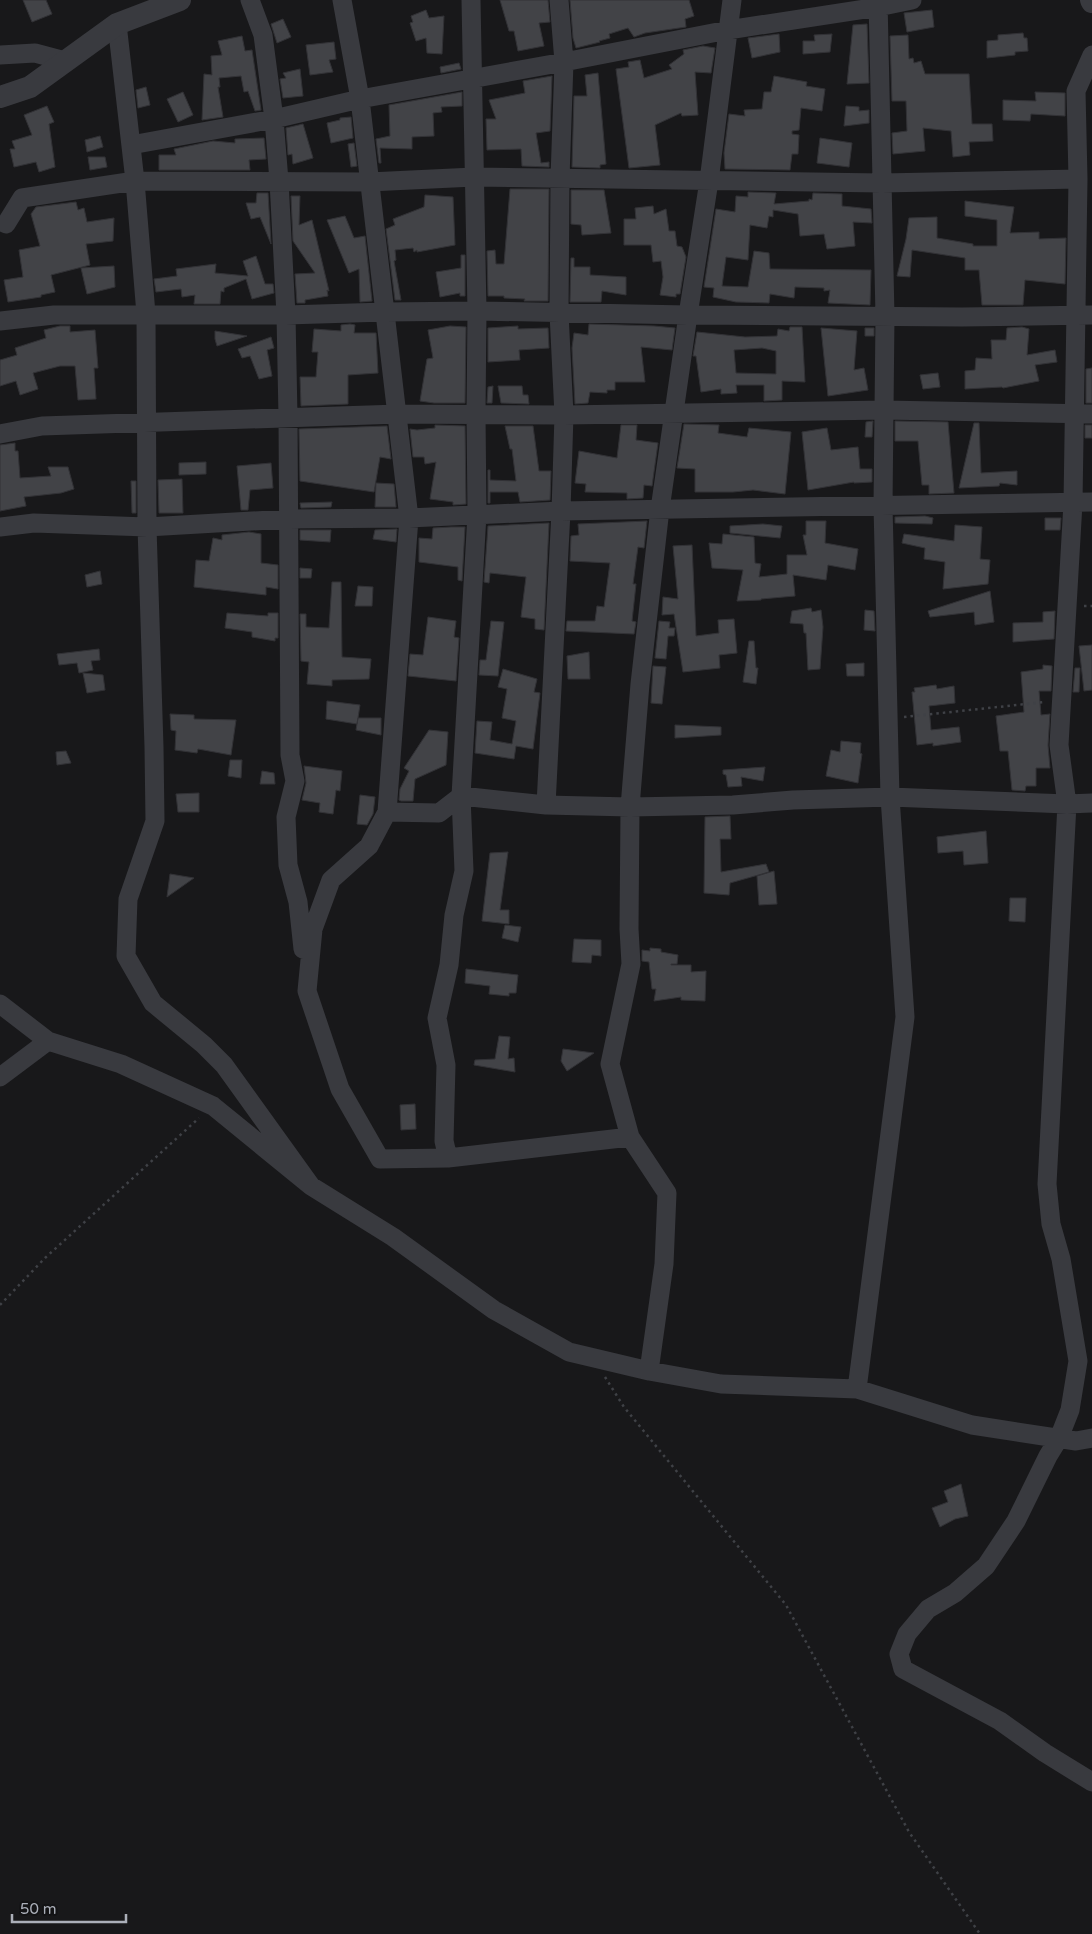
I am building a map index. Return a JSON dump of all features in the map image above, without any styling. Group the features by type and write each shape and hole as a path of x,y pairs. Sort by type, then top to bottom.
{"street":[{"path":"0,97 30,87 117,24 180,0"},
{"path":"250,0 262,35 274,118 286,315 290,755 295,781 286,817 288,865 298,902 308,991 340,1090 380,1159 448,1158 630,1137"},
{"path":"308,991 313,929 331,880 369,846 387,812 409,518 399,414 360,98 342,0"},
{"path":"448,1158 444,1141 446,1065 436,1018 449,965 454,915 464,871 461,796 477,514 477,311 471,0"},
{"path":"546,805 564,415 559,313 560,178 564,62 559,0"},
{"path":"649,1371 664,1264 667,1193 630,1137 610,1064 631,964 629,929 630,807 640,684 660,509 673,413 710,181 732,0"},
{"path":"131,145 274,118 360,98 472,79 728,30 878,4 912,0"},
{"path":"857,1389 905,1016 890,797 883,506 885,316 878,4"},
{"path":"117,24 135,181 146,314 148,528 154,747 154,821 128,899 126,956 153,1003 224,1065 311,1186"},
{"path":"0,54 35,53 65,61"},
{"path":"1092,55 1076,91 1084,315 1083,414 1073,503 1059,745 1067,804 1047,1184 1050,1224 1061,1259 1078,1361 1070,1410 1059,1438 1016,1521 986,1566 954,1594 928,1609 907,1634 899,1654 903,1669 1000,1721 1045,1753 1092,1782"},
{"path":"6,224 22,198 135,181 370,182 474,177 882,182 1078,179"},
{"path":"0,321 54,314 286,315 477,311 688,316 1084,315"},
{"path":"0,434 42,426 399,414 564,415 884,410 1083,414"},
{"path":"0,527 34,523 148,528 288,519 409,518 561,511 1092,502"},
{"path":"387,812 439,813 461,796 546,805 630,807 733,805 793,800 890,797 1067,804 1092,803"},
{"path":"0,1004 48,1041 121,1064 213,1106 311,1186 393,1237 494,1310 569,1352 649,1371 721,1384 857,1389 972,1425 1076,1441 1092,1438"},
{"path":"0,1077 48,1041"}],"path":[{"path":"888,718 1062,701"},
{"path":"0,1305 45,1258 213,1106"},
{"path":"594,1358 624,1407 786,1605 909,1832 980,1934"}],"building":[{"path":"23,0 46,0 52,14 32,22"},
{"path":"500,0 548,0 550,22 539,23 544,46 518,51 514,31 509,31"},
{"path":"570,0 689,0 694,16 685,19 686,27 645,33 634,37 628,28 609,34 610,38 600,42 576,48 573,38"},
{"path":"426,10 429,18 444,16 442,54 427,53 426,38 416,41 410,23 413,22 411,16"},
{"path":"932,10 934,27 907,32 904,13"},
{"path":"283,19 291,37 277,43 271,24"},
{"path":"867,24 869,83 847,84 853,25"},
{"path":"1023,33 1024,38 1027,38 1028,51 1015,52 1015,55 987,58 987,41 998,40 998,35"},
{"path":"779,34 780,52 752,58 748,38"},
{"path":"832,34 830,52 803,54 803,41 815,41 814,35"},
{"path":"908,35 909,59 913,58 914,63 921,61 925,74 969,74 972,124 992,124 993,141 969,142 970,155 953,157 951,131 923,128 925,151 893,154 892,133 907,131 906,101 892,101 890,36"},
{"path":"242,36 245,51 252,50 261,110 255,111 248,91 244,92 241,76 219,78 220,87 218,87 223,117 202,120 204,74 212,75 211,56 222,55 218,41"},
{"path":"334,42 336,59 329,60 333,72 310,75 306,45"},
{"path":"703,46 715,48 711,73 695,72 698,115 682,116 681,113 655,125 660,165 629,168 616,69 629,67 628,62 640,60 644,78 672,69 669,65 684,54 683,50"},
{"path":"459,63 461,69 441,73 440,67"},
{"path":"300,69 303,96 283,98 280,79 286,78 283,73"},
{"path":"598,73 606,164 600,165 600,168 572,167 574,96 587,96 585,75"},
{"path":"552,76 550,131 536,133 541,163 549,162 549,167 522,166 521,149 487,150 486,119 496,119 489,100 525,93 523,81"},
{"path":"774,76 807,82 806,86 825,89 822,111 801,108 799,130 792,131 792,134 799,135 798,154 792,154 790,170 725,169 724,153 729,114 745,116 744,110 762,109 764,92 771,92"},
{"path":"146,87 150,105 138,108 136,90"},
{"path":"183,92 193,115 178,122 167,99"},
{"path":"462,92 462,106 441,107 442,112 433,113 434,136 412,137 412,149 380,148 381,163 379,163 376,139 390,136 389,105"},
{"path":"1035,92 1065,93 1065,116 1031,114 1030,121 1003,120 1003,100 1036,101"},
{"path":"47,106 54,122 49,124 55,167 39,172 36,162 14,167 10,149 15,149 12,141 32,135 24,115"},
{"path":"846,106 859,107 859,111 869,110 869,123 844,126"},
{"path":"351,117 353,138 331,143 327,123 340,120 340,118"},
{"path":"303,124 313,158 293,164 292,154 288,155 286,128"},
{"path":"100,136 103,147 87,152 85,140"},
{"path":"264,138 266,159 249,160 250,170 159,170 159,155 176,155 174,149 213,141 235,143 235,139"},
{"path":"820,138 852,143 849,167 817,163"},
{"path":"354,143 357,166 351,167 348,144"},
{"path":"88,157 105,157 107,167 90,170"},
{"path":"510,189 549,189 548,301 524,301 525,299 488,296 487,251 495,250 496,264 504,264"},
{"path":"571,190 604,190 611,233 582,235 581,225 571,224"},
{"path":"748,192 776,193 774,204 809,201 809,199 812,200 813,193 842,194 842,206 871,209 872,223 853,222 855,246 827,249 824,234 800,236 798,214 773,210 773,217 769,216 767,228 750,225 748,260 726,257 722,286 748,287 754,251 769,253 770,269 871,270 870,305 828,303 830,290 824,291 824,288 795,287 794,298 770,294 769,303 736,302 713,297 714,288 704,287 716,209 735,212 736,196 748,197"},
{"path":"257,193 268,193 271,244 260,217 251,219 246,203 256,203"},
{"path":"425,195 453,197 455,245 417,252 417,250 414,252 413,248 395,250 396,260 394,261 401,300 395,300 386,229 395,225 393,219 424,207"},
{"path":"291,196 300,196 299,225 312,220 329,291 327,290 328,296 305,300 305,303 297,303 295,274 315,273 293,241"},
{"path":"965,201 1014,207 1010,233 1039,232 1039,239 1066,238 1065,284 1025,280 1023,305 982,305 979,270 965,270 965,258 912,250 910,277 897,276 909,218 937,217 937,238 973,244 973,246 997,246 997,220 965,216"},
{"path":"76,202 78,210 84,208 87,222 114,218 113,241 86,244 90,265 51,275 55,292 41,295 41,297 8,302 4,280 23,277 19,250 40,246 31,214 36,207"},
{"path":"653,206 654,214 666,209 669,231 675,231 677,246 682,247 686,257 680,294 676,294 676,297 660,295 663,277 661,261 653,262 651,245 624,245 624,219 636,219 635,208"},
{"path":"345,216 354,238 365,236 372,301 360,302 359,269 349,273 327,220"},
{"path":"461,255 465,255 465,296 460,296 460,293 440,297 436,272 461,268"},
{"path":"256,256 265,284 273,284 274,293 252,299 246,279 224,288 224,292 221,291 220,304 194,304 195,295 182,297 181,289 156,292 154,279 177,276 176,269 216,264 215,273 248,276 243,261"},
{"path":"571,258 574,258 574,267 590,267 590,275 626,277 626,295 602,291 601,302 570,302"},
{"path":"114,266 115,287 87,294 81,268"},
{"path":"589,324 675,328 672,350 641,347 645,382 615,382 615,390 607,390 607,393 590,392 588,403 575,404 572,348 574,333 588,335"},
{"path":"341,325 355,325 354,333 376,333 378,373 348,375 348,404 301,406 300,377 316,377 318,352 312,352 314,329 341,331"},
{"path":"60,326 70,326 70,332 95,330 98,368 94,368 96,399 78,400 75,366 60,366 33,373 38,389 20,395 16,381 0,386 0,360 17,355 15,348 46,338 44,330"},
{"path":"450,326 466,327 465,403 420,401 427,359 433,358 428,330"},
{"path":"518,326 518,329 548,328 549,348 519,350 520,360 488,362 488,328"},
{"path":"790,327 802,327 805,382 782,381 782,400 764,401 764,385 736,385 737,393 721,394 721,389 701,392 696,356 693,356 697,332 745,337 777,336 778,329 789,331","holes":["762,348 776,351 776,374 736,373 734,350"]},
{"path":"1022,327 1029,329 1027,355 1055,350 1057,362 1035,365 1039,381 1003,388 965,389 965,371 975,370 976,358 992,359 991,340 1006,340 1007,328"},
{"path":"821,328 857,331 854,370 864,368 868,390 828,396"},
{"path":"865,328 874,328 874,336 865,336"},
{"path":"215,331 247,336 217,346"},
{"path":"271,337 274,348 267,350 272,376 259,379 250,356 242,358 238,349"},
{"path":"1092,368 1092,403 1086,403 1086,369"},
{"path":"938,373 940,387 923,389 920,375"},
{"path":"493,386 492,403 487,403 488,387"},
{"path":"498,386 522,386 523,395 528,395 529,404 501,403"},
{"path":"873,421 872,437 865,437 866,422"},
{"path":"895,421 948,422 954,493 929,494 929,485 922,485 918,441 895,441"},
{"path":"974,423 979,423 981,473 1017,471 1017,485 1000,483 999,486 959,488"},
{"path":"684,424 719,425 718,433 747,437 749,428 791,432 785,494 753,490 695,492 695,469 677,468"},
{"path":"435,425 465,426 466,504 453,505 453,502 430,499 436,462 425,464 424,457 413,457 410,429 435,428"},
{"path":"621,425 637,425 636,440 658,443 652,486 644,485 643,498 627,499 627,493 585,492 586,484 575,483 579,451 617,458"},
{"path":"1085,425 1092,425 1092,438 1085,438"},
{"path":"387,426 391,459 380,457 374,492 300,481 299,429"},
{"path":"505,426 533,426 539,471 551,471 550,500 520,502 518,492 490,492 490,503 488,503 488,470 490,470 490,480 516,481 512,449 510,449"},
{"path":"827,428 831,450 858,447 860,469 872,469 872,482 854,482 808,490 802,432"},
{"path":"15,443 15,451 18,451 20,478 51,476 48,467 68,467 74,489 61,493 24,497 26,506 0,511 0,445"},
{"path":"206,462 206,474 179,475 179,463"},
{"path":"271,463 273,488 250,490 248,510 241,510 237,466"},
{"path":"182,479 183,513 159,513 158,480"},
{"path":"131,481 136,481 136,513 132,513"},
{"path":"376,483 394,484 396,507 375,507"},
{"path":"332,502 331,507 301,508 300,503"},
{"path":"925,516 933,518 932,524 895,523 895,517"},
{"path":"1045,518 1061,518 1060,530 1045,530"},
{"path":"647,521 644,548 638,547 633,584 636,584 632,621 636,622 634,634 566,631 567,621 595,621 597,606 604,607 610,563 570,561 571,536 579,535 578,524"},
{"path":"806,521 826,521 825,543 858,549 855,570 828,565 826,580 793,575 795,596 737,601 743,570 712,568 709,543 722,544 723,534 754,537 755,563 761,564 759,577 787,574 787,555 807,555 803,535 806,535"},
{"path":"549,523 544,630 535,629 535,619 521,617 526,577 490,573 489,583 484,582 488,526"},
{"path":"763,524 782,526 780,538 730,533 730,526"},
{"path":"955,525 982,527 980,559 990,560 988,584 943,589 945,562 924,559 925,548 902,543 904,534 954,541"},
{"path":"465,527 462,581 458,580 458,567 419,562 419,538 432,539 433,528"},
{"path":"397,529 396,542 373,539 375,530"},
{"path":"300,530 331,530 330,542 300,540"},
{"path":"249,532 261,534 261,563 278,565 278,589 266,587 266,595 194,587 196,560 209,561 213,538 222,540 222,535"},
{"path":"692,545 696,636 719,633 718,620 734,619 737,653 719,655 720,668 683,672 674,614 662,615 663,597 678,599 673,546"},
{"path":"300,568 312,569 311,578 300,578"},
{"path":"100,571 102,584 87,587 85,575"},
{"path":"332,582 341,582 342,657 371,659 369,679 332,680 332,686 307,684 309,662 301,661 300,614 306,614 306,627 329,628"},
{"path":"358,586 373,587 372,606 355,606"},
{"path":"990,591 994,622 975,625 974,612 930,617 928,611"},
{"path":"811,608 812,612 821,610 823,627 820,669 808,670 806,633 804,633 803,624 790,623 792,611"},
{"path":"865,610 874,611 875,631 864,630"},
{"path":"1055,611 1054,639 1013,642 1013,623 1043,622 1043,612"},
{"path":"227,613 268,616 268,613 278,613 278,638 275,638 275,641 252,637 252,632 225,628"},
{"path":"428,617 456,621 454,637 459,638 456,681 408,676 410,654 423,655"},
{"path":"491,621 504,622 498,676 479,675 480,660 486,660"},
{"path":"659,621 670,622 669,628 675,628 674,636 668,636 666,659 655,658"},
{"path":"749,641 754,641 756,668 758,668 756,684 743,682"},
{"path":"1092,645 1092,690 1084,691 1079,646"},
{"path":"99,649 100,660 91,661 93,670 79,673 77,663 59,665 57,654"},
{"path":"589,652 590,679 568,679 567,656"},
{"path":"864,663 864,676 847,676 846,664"},
{"path":"1043,665 1052,666 1051,691 1039,691 1041,715 1050,714 1048,745 1050,768 1036,768 1036,786 1026,786 1025,791 1012,790 1008,751 1000,751 996,716 1024,712 1021,672 1043,669"},
{"path":"653,666 666,667 662,704 651,703"},
{"path":"1075,668 1080,668 1079,692 1073,692"},
{"path":"503,669 537,679 534,692 540,693 533,749 516,746 514,759 475,753 477,721 492,722 490,740 512,744 516,721 502,718 507,689 498,687"},
{"path":"83,673 103,675 105,690 87,693"},
{"path":"936,685 937,689 954,686 955,703 929,706 931,730 959,727 961,742 933,746 933,743 917,745 912,692 915,692 914,688"},
{"path":"327,701 360,705 357,724 326,719"},
{"path":"170,714 194,715 194,719 236,720 231,755 198,749 197,753 175,750 176,731 171,730"},
{"path":"358,718 381,718 381,735 356,730"},
{"path":"675,725 721,727 721,735 675,738"},
{"path":"429,730 448,732 446,765 415,779 413,801 401,801 399,800 400,789 409,771 404,768"},
{"path":"841,741 861,743 860,753 862,754 858,783 826,776 831,750 840,752"},
{"path":"66,751 71,763 57,765 56,752"},
{"path":"230,760 242,760 241,778 228,776"},
{"path":"304,766 342,771 340,791 336,790 333,814 319,812 320,803 302,800 306,783"},
{"path":"765,767 763,781 741,777 742,786 728,787 726,775 723,774 723,770"},
{"path":"262,771 274,773 275,784 260,784"},
{"path":"199,793 199,812 178,812 176,794"},
{"path":"360,795 375,797 373,814 367,825 357,824"},
{"path":"730,816 731,839 720,839 721,872 766,864 769,872 730,883 729,895 704,893 705,817"},
{"path":"986,831 988,863 964,865 963,851 938,853 937,837"},
{"path":"508,852 500,910 509,910 509,924 482,921 490,853"},
{"path":"774,871 777,904 759,905 757,876"},
{"path":"170,874 194,878 167,897"},
{"path":"1010,898 1026,898 1025,922 1009,921"},
{"path":"505,925 521,927 518,942 502,938"},
{"path":"574,939 601,940 601,956 592,955 591,963 572,962"},
{"path":"650,948 661,949 661,952 678,955 677,964 671,965 691,965 691,972 706,971 705,1001 681,1000 681,997 654,1001 656,989 652,989 649,962 642,961 642,950 650,951"},
{"path":"466,969 518,975 516,993 509,993 509,996 489,994 490,986 465,983"},
{"path":"499,1036 510,1037 508,1059 514,1058 515,1072 474,1065 475,1060 495,1059"},
{"path":"563,1049 594,1053 567,1071 561,1061"},
{"path":"415,1104 416,1129 401,1130 400,1105"},
{"path":"961,1484 968,1516 955,1519 940,1527 932,1508 948,1502 944,1491"}]}
